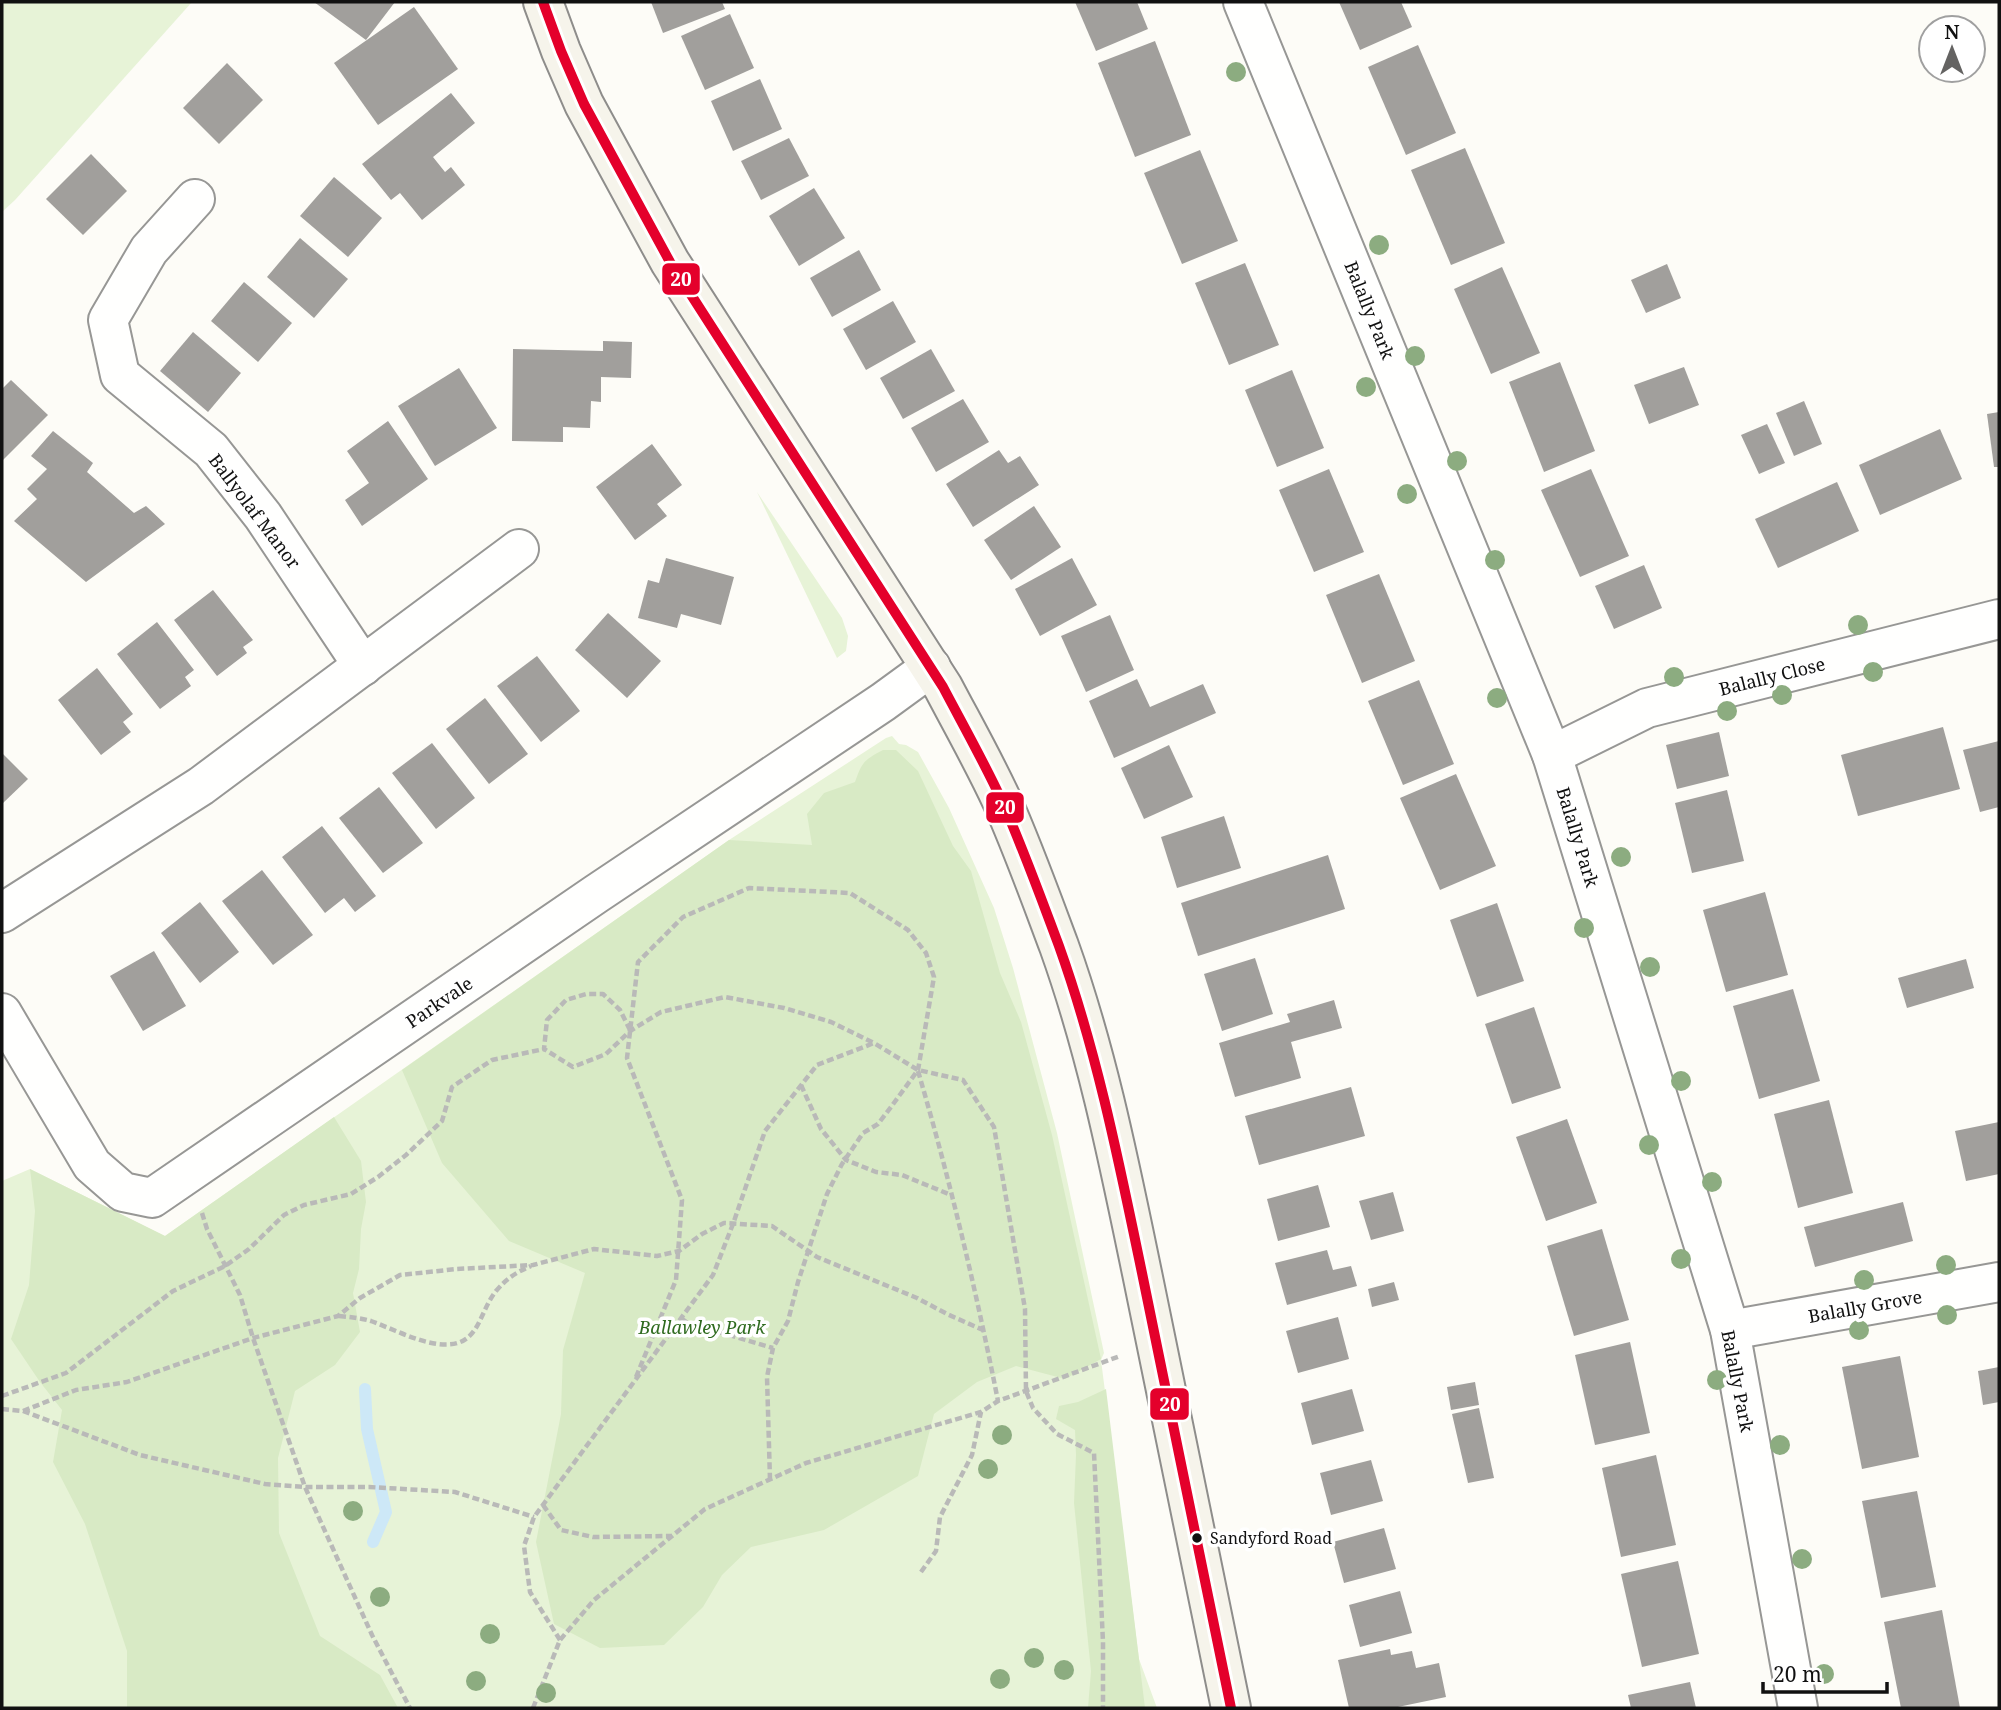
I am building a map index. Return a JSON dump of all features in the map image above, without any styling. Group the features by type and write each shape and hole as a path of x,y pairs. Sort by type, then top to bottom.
{"main road":[{"path":"543,2 584,104 670,262 931,667 1002,802 1059,947 1108,1110 1231,1708"}],"street":[{"name":"Balally Park","path":"1243,2 1552,755 1730,1330 1798,1708"},
{"name":"Ballyolaf Manor","path":"195,199 149,250 108,320 120,375 211,450 263,516 363,666"},
{"path":"2,913 201,786 519,550"},
{"name":"Balally Close","path":"1552,755 1647,708 1999,619"},
{"name":"Parkvale","path":"2,1013 92,1165 123,1192 152,1198 931,667"},
{"name":"Balally Grove","path":"1730,1330 1999,1282"}],"path":[{"path":"633,1384 676,1280 682,1200 627,1058 638,962 683,916 749,888 850,893 908,930 926,953 934,977 918,1070 952,1195 998,1401"},
{"path":"544,1049 547,1020 566,1000 586,994 603,994 620,1010 630,1031"},
{"path":"2,1396 66,1373 173,1291 225,1266 249,1249 284,1215 304,1205 351,1194 378,1177 442,1121 452,1087 492,1060 544,1049 573,1067 606,1054 630,1031 660,1013 725,996 784,1008 831,1022 874,1043 918,1070 963,1080 994,1127 1025,1309 1026,1391 1033,1408 1057,1434 1094,1453 1103,1642 1103,1708"},
{"path":"560,1640 530,1592 524,1546 534,1517 713,1275 765,1131 817,1065 874,1043"},
{"path":"770,1480 767,1377 774,1348 788,1321 827,1194 863,1133 878,1124 918,1070"},
{"path":"801,1085 821,1129 846,1160 876,1172 902,1175 952,1195"},
{"path":"23,1411 76,1390 127,1382 253,1338 338,1316 369,1321 439,1344 462,1341 475,1332 494,1293 510,1275 533,1265 594,1249 657,1256 679,1251 702,1234 724,1223 772,1226 817,1256 984,1329"},
{"path":"207,1229 240,1295 305,1487 372,1635 410,1708"},
{"path":"338,1316 360,1298 400,1275 533,1265"},
{"path":"681,1318 698,1331 719,1332 774,1348"},
{"path":"533,1708 560,1640 594,1600 705,1509 806,1463 981,1412 998,1401 1157,1343"},
{"path":"2,1409 23,1411 140,1455 265,1484 455,1492 534,1517"},
{"path":"921,1572 936,1551 940,1517 972,1455 981,1412"},
{"path":"543,1505 561,1530 593,1537 672,1536"}],"green space":[{"path":"2,2 192,2 2,212"},
{"path":"757,492 842,618 848,636 846,651 837,658"},
{"name":"Ballawley Park","path":"892,736 899,744 918,752 949,808 994,908 1013,968 1057,1133 1104,1353 1101,1360 1139,1659 1157,1708 2,1708 2,1181 30,1169 165,1236 729,840"},
{"path":"883,750 896,750 918,771 953,846 971,871 1000,973 1021,1022 1052,1135 1101,1359 1065,1379 1016,1366 977,1382 934,1414 918,1476 824,1530 751,1547 722,1575 703,1607 664,1645 600,1648 554,1624 536,1542 561,1414 563,1350 585,1273 509,1241 442,1163 402,1070 729,840 812,845 807,814 824,793 855,782 864,762"},
{"path":"334,1117 361,1161 366,1202 361,1229 359,1269 353,1293 360,1332 335,1365 295,1391 278,1458 279,1533 320,1636 380,1675 398,1708 127,1708 127,1651 85,1524 53,1462 62,1410 11,1339 29,1285 35,1211 30,1169 165,1236"},
{"path":"1106,1389 1145,1708 1088,1708 1091,1671 1074,1503 1075,1430 1056,1419 1059,1406 1078,1402"}],"building":[{"path":"314,2 395,2 366,40"},
{"path":"651,2 722,2 725,9 663,33"},
{"path":"1075,2 1137,2 1148,29 1096,51"},
{"path":"1339,2 1401,2 1412,27 1360,50"},
{"path":"414,7 458,69 378,125 334,63"},
{"path":"730,14 754,68 705,90 681,36"},
{"path":"1155,41 1191,135 1135,157 1098,63"},
{"path":"1418,45 1456,133 1406,155 1368,67"},
{"path":"227,63 263,100 219,144 183,108"},
{"path":"760,79 782,129 733,151 711,101"},
{"path":"451,93 475,123 433,157 445,172 451,167 465,185 422,220 400,193 391,200 362,164"},
{"path":"789,138 809,176 761,200 741,161"},
{"path":"1465,148 1505,243 1451,265 1411,170"},
{"path":"1200,150 1238,241 1182,264 1144,173"},
{"path":"91,154 127,191 83,235 46,199"},
{"path":"334,177 382,218 348,257 300,216"},
{"path":"814,188 845,238 799,266 769,216"},
{"path":"300,238 348,279 314,318 267,277"},
{"path":"859,250 881,290 832,317 810,278"},
{"path":"1245,263 1279,345 1229,365 1195,283"},
{"path":"1667,264 1681,298 1646,313 1631,280"},
{"path":"1502,267 1540,353 1491,374 1454,289"},
{"path":"244,282 292,323 258,362 211,321"},
{"path":"893,301 916,342 866,370 843,329"},
{"path":"193,332 241,373 208,412 160,371"},
{"path":"603,341 632,342 631,378 601,377 601,402 591,401 590,428 563,427 563,442 512,441 513,349 603,351"},
{"path":"931,349 955,391 903,419 880,378"},
{"path":"1560,362 1595,451 1544,472 1509,382"},
{"path":"1684,367 1699,405 1649,424 1634,385"},
{"path":"459,368 497,428 435,466 398,406"},
{"path":"1292,370 1324,448 1277,467 1245,390"},
{"path":"11,380 48,415 3,460 2,389"},
{"path":"963,399 989,442 936,472 911,428"},
{"path":"1804,401 1822,444 1794,456 1776,413"},
{"path":"1999,412 1999,467 1994,467 1987,414"},
{"path":"388,421 428,479 362,526 345,500 369,483 347,451"},
{"path":"1767,424 1785,463 1759,474 1741,435"},
{"path":"1940,429 1962,479 1880,515 1859,465"},
{"path":"53,431 93,463 87,472 134,513 146,506 165,524 86,582 14,521 37,499 27,489 47,469 31,456"},
{"path":"652,444 682,485 657,504 667,516 635,540 596,487"},
{"path":"999,450 1008,463 1020,456 1039,485 973,527 946,484"},
{"path":"1329,469 1364,552 1314,572 1279,490"},
{"path":"1591,469 1629,556 1580,577 1541,490"},
{"path":"1837,482 1859,531 1778,568 1755,519"},
{"path":"1034,506 1061,547 1011,580 984,540"},
{"path":"666,558 734,577 721,625 681,614 677,628 638,618 648,580 659,583"},
{"path":"1072,558 1097,605 1040,636 1015,589"},
{"path":"1644,565 1662,608 1614,629 1595,586"},
{"path":"1379,574 1415,661 1362,683 1326,595"},
{"path":"213,590 253,640 243,647 247,653 217,676 174,620"},
{"path":"608,613 661,661 627,698 575,650"},
{"path":"1110,615 1134,670 1086,692 1061,636"},
{"path":"157,622 194,670 185,677 191,686 160,709 117,654"},
{"path":"537,656 580,711 541,742 497,686"},
{"path":"97,668 133,714 123,722 131,732 101,755 58,700"},
{"path":"1137,679 1150,707 1203,684 1216,713 1114,758 1089,701"},
{"path":"1419,680 1454,764 1403,785 1368,701"},
{"path":"485,698 528,754 489,784 446,729"},
{"path":"1943,727 1960,789 1858,816 1841,755"},
{"path":"1719,732 1729,776 1677,789 1666,745"},
{"path":"1999,741 1999,807 1980,812 1963,750"},
{"path":"432,743 475,798 436,829 392,773"},
{"path":"1169,745 1193,797 1144,819 1121,768"},
{"path":"2,753 28,779 2,804"},
{"path":"1456,774 1496,866 1440,890 1400,798"},
{"path":"379,787 423,843 383,873 339,818"},
{"path":"1727,790 1744,861 1692,873 1675,803"},
{"path":"1224,816 1241,868 1177,888 1161,837"},
{"path":"322,826 376,896 355,912 344,898 325,913 282,857"},
{"path":"1328,855 1345,909 1198,956 1181,903"},
{"path":"262,870 313,935 273,965 222,901"},
{"path":"1765,892 1788,975 1726,992 1703,910"},
{"path":"200,902 239,952 200,983 161,933"},
{"path":"1497,903 1524,981 1477,997 1450,920"},
{"path":"154,951 186,1006 143,1031 110,976"},
{"path":"1255,958 1273,1014 1222,1031 1204,974"},
{"path":"1966,959 1974,988 1907,1008 1898,978"},
{"path":"1793,989 1820,1081 1759,1099 1733,1006"},
{"path":"1334,1000 1342,1028 1291,1042 1301,1078 1235,1097 1219,1043 1290,1022 1287,1014"},
{"path":"1534,1007 1561,1088 1512,1104 1485,1024"},
{"path":"1351,1087 1365,1136 1259,1165 1245,1116"},
{"path":"1829,1100 1853,1193 1798,1208 1774,1114"},
{"path":"1567,1119 1597,1203 1546,1221 1516,1137"},
{"path":"1999,1122 1999,1174 1966,1181 1955,1131"},
{"path":"1318,1185 1330,1227 1278,1241 1267,1199"},
{"path":"1393,1192 1404,1231 1371,1240 1359,1201"},
{"path":"1903,1202 1913,1241 1815,1267 1804,1227"},
{"path":"1602,1229 1629,1320 1574,1336 1547,1246"},
{"path":"1327,1250 1333,1270 1351,1266 1357,1286 1287,1305 1275,1263"},
{"path":"1394,1282 1399,1300 1372,1307 1368,1289"},
{"path":"1338,1317 1349,1359 1298,1373 1286,1331"},
{"path":"1630,1342 1650,1433 1595,1445 1575,1355"},
{"path":"1900,1356 1919,1457 1862,1469 1842,1367"},
{"path":"1999,1367 1999,1402 1983,1405 1978,1371"},
{"path":"1475,1382 1479,1405 1451,1410 1447,1387"},
{"path":"1352,1389 1364,1431 1312,1445 1301,1403"},
{"path":"1479,1408 1494,1478 1468,1483 1452,1414"},
{"path":"1656,1455 1676,1545 1621,1557 1602,1468"},
{"path":"1371,1460 1383,1501 1331,1515 1320,1473"},
{"path":"1917,1491 1936,1587 1881,1598 1862,1501"},
{"path":"1384,1528 1396,1569 1344,1583 1333,1542"},
{"path":"1678,1561 1699,1654 1642,1667 1621,1574"},
{"path":"1400,1591 1412,1633 1360,1647 1349,1605"},
{"path":"1942,1610 1960,1708 1901,1708 1884,1622"},
{"path":"1390,1649 1391,1655 1412,1651 1416,1668 1439,1663 1446,1697 1393,1708 1349,1708 1338,1660"},
{"path":"1690,1682 1696,1708 1631,1708 1628,1695"}],"waterway":[{"path":"365,1389 367,1429 386,1512 373,1542"}],"transit line":[{"name":"20","path":"543,2 584,104 670,262 943,687 988,772 1017,837 1073,986 1106,1108 1231,1708"}],"place":[{"name":"Sandyford Road","path":"1197,1538"}]}
